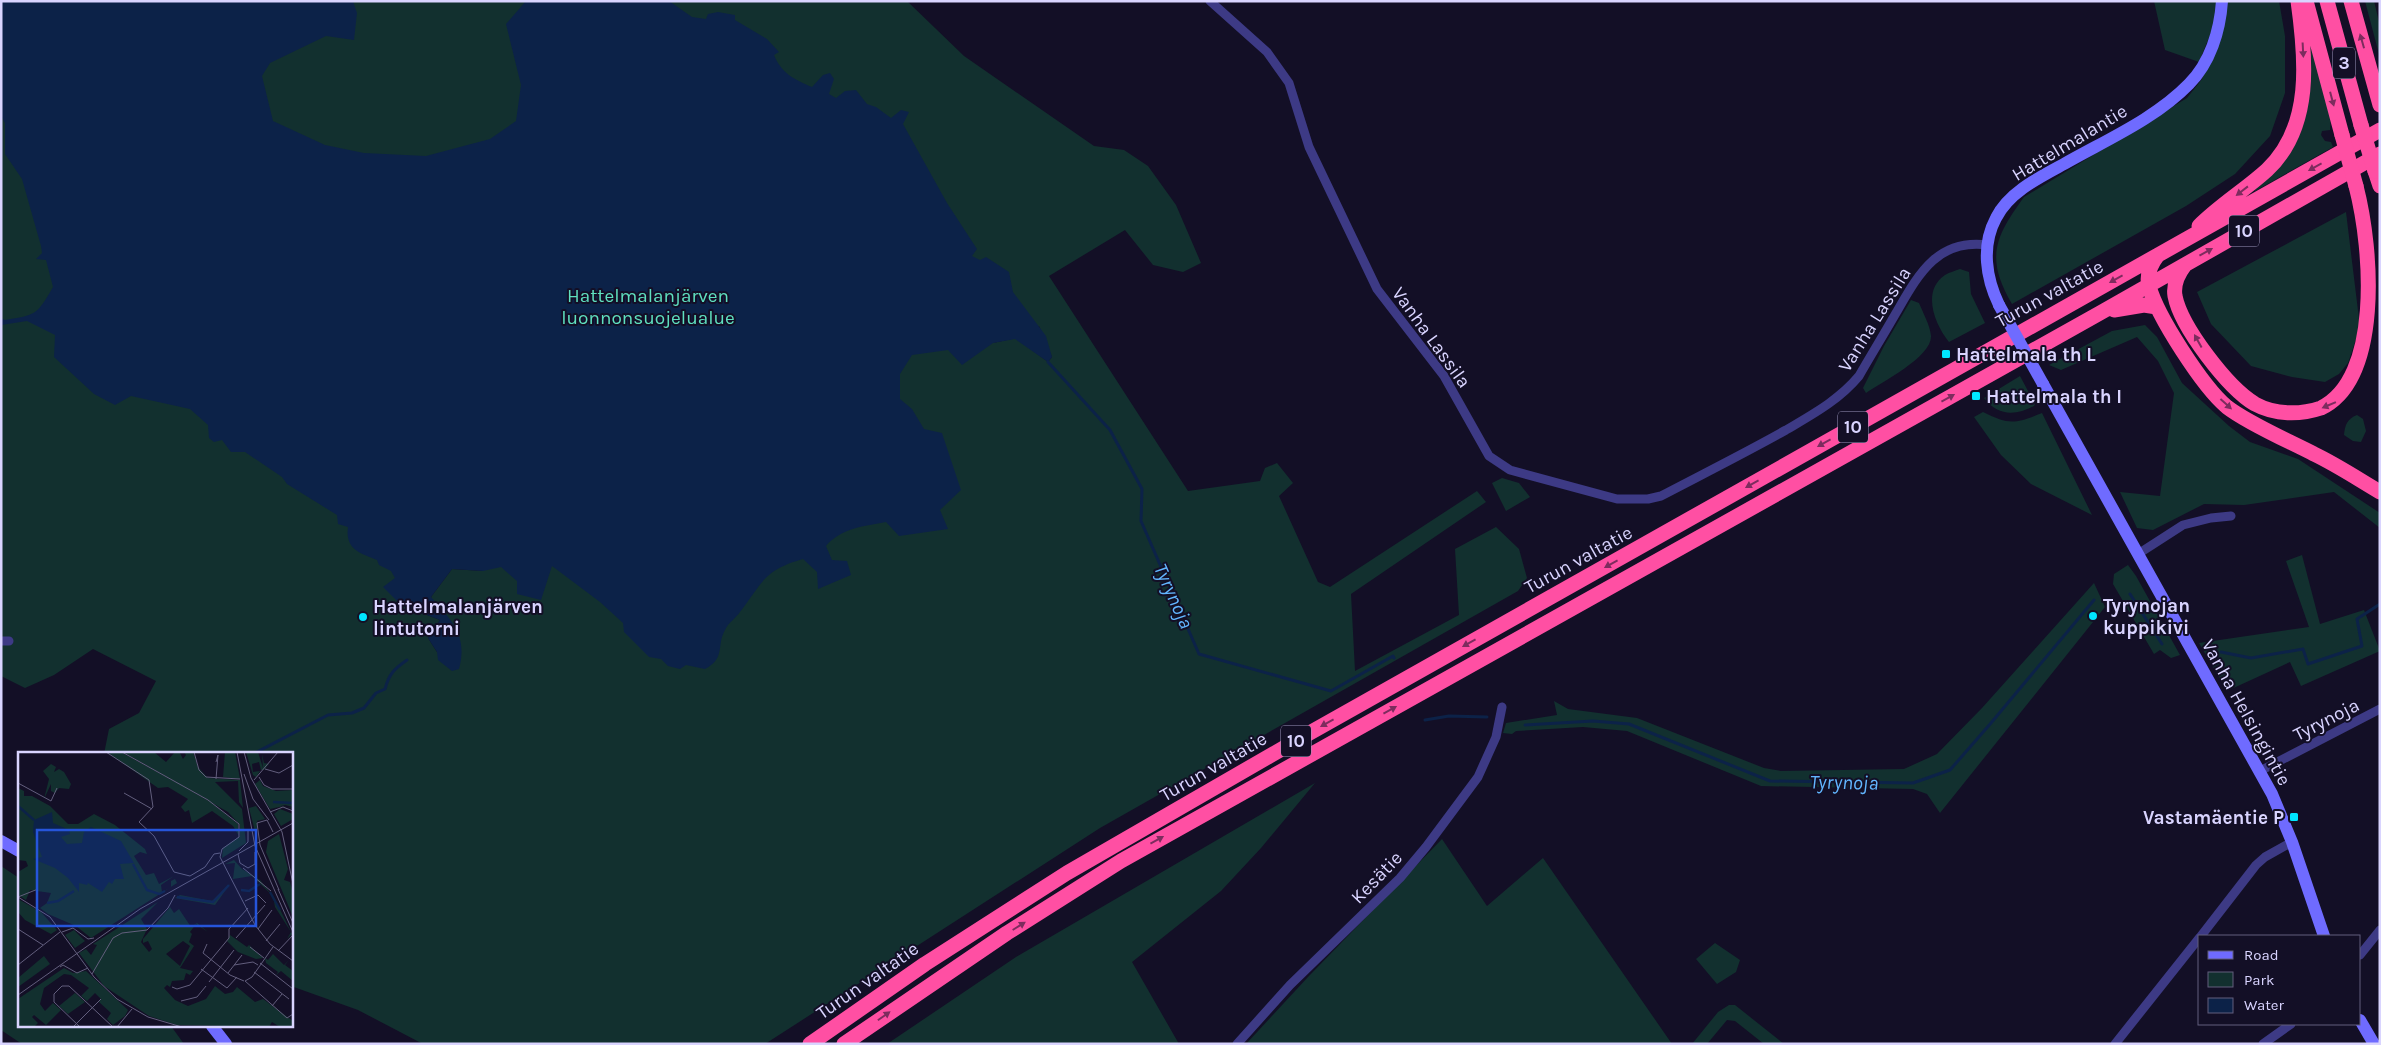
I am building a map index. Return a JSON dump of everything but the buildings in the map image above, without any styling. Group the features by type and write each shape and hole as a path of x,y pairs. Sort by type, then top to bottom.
{"highway":[{"path":"2179,244 2210,215 2268,169 2284,150 2293,132 2300,111 2303,84 2303,54 2298,1"},
{"path":"2187,263 2176,281 2175,296 2178,305 2204,352 2240,394 2256,405 2276,412 2295,413 2332,404 2347,395 2368,368 2376,348 2379,326 2379,300 2372,245 2306,1"},
{"name":"3","path":"2327,1 2360,125 2380,186"},
{"name":"3","path":"2351,1 2380,105"},
{"name":"Turun valtatie","path":"810,1044 932,959 1075,868 1314,730 2380,130"},
{"name":"Turun valtatie","path":"844,1044 1007,933 1121,861 2100,313 2380,154"},
{"path":"2158,255 2150,268 2148,285 2158,307 2211,389 2228,407 2279,437 2350,473 2380,492"},
{"path":"2100,313 2128,307 2158,307"}],"street":[{"name":"Vanha Lassila","path":"1210,1 1267,52 1289,83 1309,147 1377,289 1444,376 1482,446 1499,465 1528,476 1617,498 1648,499 1662,496 1759,445 1829,404 1849,388 1859,376 1915,282 1929,263 1954,247 1988,245"},
{"name":"Hattelmalantie","path":"2042,384 1999,306 1988,278 1988,245 1997,216 2010,200 2025,188 2159,110 2189,84 2200,69 2217,34 2222,1"},
{"name":"Vanha Helsingintie","path":"2042,384 2260,772 2292,842 2324,935"},
{"path":"2138,554 2183,525 2230,516"},
{"name":"Kesätie","path":"1237,1044 1290,985 1400,878 1426,846 1478,777 1496,737 1502,708"},
{"name":"Tyrynoja","path":"2260,772 2380,709"},
{"path":"1,841 18,850"},
{"path":"2202,935 2256,865 2265,856 2292,842"},
{"path":"2361,954 2380,930"},
{"path":"2115,1044 2198,940"},
{"path":"2361,1022 2374,1044"},
{"path":"2263,1044 2290,1025"},
{"path":"214,1028 226,1044"}],"green space":[{"name":"Hattelmalanjärven luonnonsuojelualue","path":"1,1 907,1 964,56 1094,146 1124,150 1148,166 1176,205 1201,263 1183,272 1153,265 1125,230 1049,276 1188,491 1260,481 1265,468 1277,463 1293,483 1279,496 1318,582 1330,587 1477,491 1486,502 1351,594 1355,671 1459,615 1455,549 1496,527 1519,549 1527,578 1518,591 1100,828 765,1044 423,1044 358,1010 292,986 292,752 104,752 109,729 139,713 156,681 93,649 54,675 25,688 1,676","holes":["1039,326 1052,357 1048,362 1016,338 993,343","460,546 483,571 452,569 431,597 440,620 401,605","440,620 459,669 437,652 428,638"]},
{"path":"2154,1 2217,1 2215,23 2199,62 2165,50"},
{"path":"2227,1 2279,1 2285,36 2285,93 2270,136 2235,174 2186,206 2012,304 1998,274 1996,260 2000,236 2014,211 2024,197 2187,98 2202,79"},
{"path":"2365,1 2374,1 2380,26 2380,58"},
{"path":"2309,38 2331,115 2330,130 2322,131 2321,135 2325,141 2331,142 2333,147 2255,191 2254,188 2282,159"},
{"path":"2346,212 2360,327 2348,363 2339,374 2325,382 2292,377 2251,366 2211,324 2197,292"},
{"path":"1960,269 1969,272 1971,294 1985,323 1949,342 1935,318 1932,299 1938,282 1945,275"},
{"path":"1911,300 1919,303 1926,319 1931,336 1929,344 1924,352 1905,368 1866,393 1863,388 1884,346"},
{"path":"2145,325 2157,337 2182,383 2229,426 2250,442 2298,459 2380,513 2380,528 2334,492 2244,505 2204,504 2153,530 2137,528 2120,492 2160,496 2174,393 2158,361 2137,337 2061,370 2049,365 2112,331"},
{"path":"2020,376 2035,404 2034,406 2020,412 2007,413 1995,408 1984,398"},
{"path":"1983,412 2012,422 2042,413 2092,515 2031,484 2001,455 1974,417"},
{"path":"2357,415 2363,419 2366,431 2361,442 2353,441 2344,435 2347,423"},
{"path":"1502,478 1519,483 1530,497 1506,511 1492,483"},
{"path":"2302,555 2320,624 2364,610 2380,651 2301,686 2290,662 2227,691 2199,643 2309,627 2286,561"},
{"path":"2128,565 2180,655 2171,658 2160,650 2154,654 2113,584 2114,574"},
{"path":"2094,583 2105,607 1940,813 1927,794 1913,789 1761,786 1627,731 1583,727 1516,731 1512,734 1503,733 1506,723 1557,715 1554,701 1568,709 1637,718 1764,768 1781,771 1904,769 1937,754 1982,708"},
{"path":"1315,783 1261,848 1221,891 1132,962 1179,1044 887,1044 1016,957"},
{"path":"1442,839 1487,906 1543,858 1672,1044 1246,1044"},
{"path":"1,866 18,877 18,1028 172,1028 184,1044 22,1044 1,1030"},
{"path":"1715,943 1740,960 1736,972 1717,984 1696,959"},
{"path":"1729,1005 1735,1005 1784,1044 1764,1044 1735,1021 1727,1020 1707,1044 1692,1044 1718,1012"}],"water":[{"name":"Hattelmalanjärven luonnonsuojelualue","path":"1,1 353,1 357,13 354,40 326,36 270,63 262,76 273,121 325,145 364,153 426,156 490,139 516,121 521,85 506,24 526,1 669,1 692,17 706,19 708,14 718,12 735,15 735,20 767,39 779,52 774,55 780,67 794,79 812,87 823,75 830,73 834,79 829,94 836,98 845,91 856,90 867,104 876,107 891,118 901,110 909,112 903,124 947,203 977,249 972,256 980,260 986,257 1009,272 1013,292 1046,336 1052,357 1048,362 1015,339 993,343 962,365 948,350 912,355 900,374 900,399 912,409 924,429 942,433 961,490 940,510 948,529 899,536 886,522 862,527 839,535 826,546 832,560 847,561 851,575 818,589 817,572 803,559 780,568 766,578 728,625 722,636 716,661 705,669 686,665 680,669 668,666 661,659 649,657 624,632 623,623 600,602 552,566 541,600 517,594 517,581 501,567 483,571 452,569 431,597 451,621 460,638 461,657 459,669 452,671 438,660 437,652 428,638 440,620 401,605 383,587 395,578 391,571 379,565 377,560 364,555 351,545 348,527 338,524 337,515 287,484 282,477 245,452 231,452 222,440 214,442 209,438 208,425 190,409 131,396 115,405 94,394 54,357 55,335 27,321 1,325 1,318 5,320 30,315 35,312 53,287 46,260 36,259 42,253 41,246 22,179 5,154 5,123 1,116"}],"waterway":[{"name":"Tyrynoja","path":"1048,362 1110,430 1142,489 1141,521 1199,654 1331,691 1393,656 1394,658"},
{"path":"2130,594 2162,644"},
{"name":"Tyrynoja","path":"1525,725 1593,721 1629,724 1770,781 1913,783 1950,770 2094,600"},
{"name":"Tyrynoja","path":"2221,652 2251,658 2303,649 2308,664 2362,646 2357,619 2380,604"},
{"path":"257,752 328,715 352,713 364,708 376,693 385,689 388,679 393,672 407,660"},
{"path":"1425,720 1449,716 1487,717"}],"place":[{"name":"Hattelmala th L","path":"1946,354"},
{"name":"Hattelmala th I","path":"1976,396"},
{"name":"Tyrynojan kuppikivi","path":"2093,616"},
{"name":"Hattelmalanjärven lintutorni","path":"363,617"},
{"name":"Vastamäentie P","path":"2294,817"}]}
